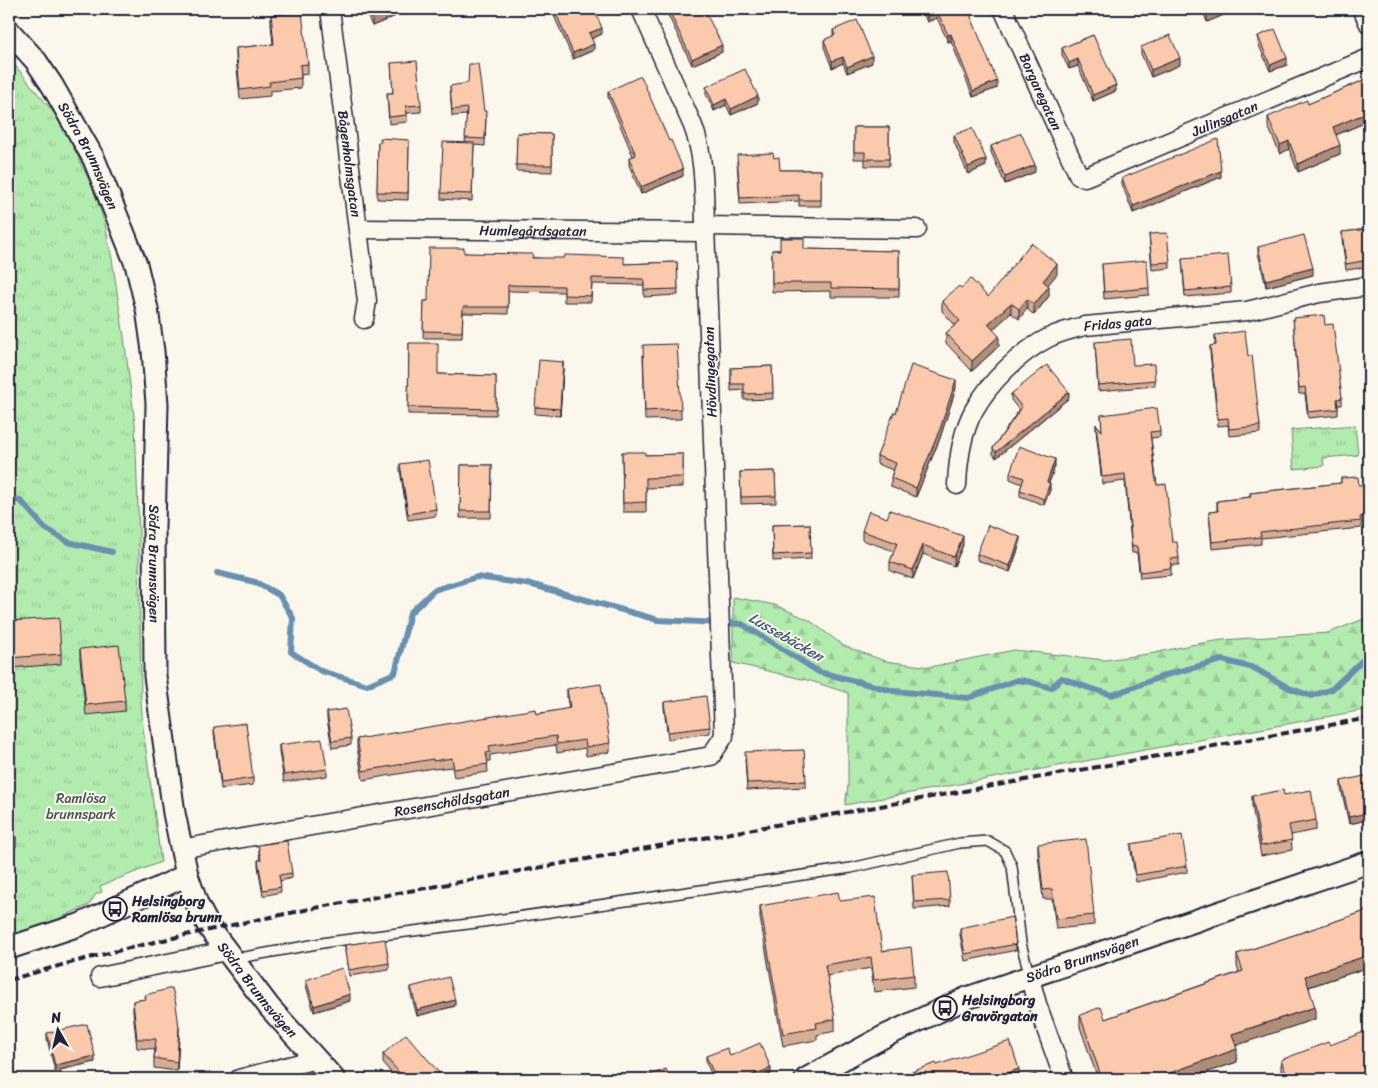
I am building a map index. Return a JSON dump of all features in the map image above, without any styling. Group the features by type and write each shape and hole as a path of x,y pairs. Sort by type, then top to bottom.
{"street":[{"name":"Bågenholmsgatan","path":"330,9 367,301 364,319"},
{"name":"Hövdingegatan","path":"642,9 698,140 701,157 724,736 719,746"},
{"name":"Borgaregatan","path":"1003,9 1079,176"},
{"path":"1362,9 1369,24"},
{"name":"Södra Brunnsvägen","path":"9,31 36,61 52,84 94,159 136,264 146,302 153,351 157,404 154,528 155,676 180,849 187,875 197,904 210,929 270,1008 334,1079"},
{"name":"Julinsgatan","path":"1079,176 1093,175 1369,58"},
{"name":"Humlegårdsgatan","path":"359,230 917,229"},
{"name":"Fridas gata","path":"957,485 958,466 973,412 983,396 1010,367 1047,338 1066,330 1084,326 1247,311 1319,293 1369,286"},
{"name":"Rosenschöldsgatan","path":"180,849 711,756 719,746"},
{"name":"Södra Brunnsvägen","path":"806,1079 885,1036 967,998 1369,862"},
{"path":"9,948 79,925 187,875"},
{"path":"100,978 229,955"},
{"path":"1030,978 1037,1004 1064,1079"},
{"path":"239,1079 316,1058"}],"lane":[{"path":"229,955 476,923 851,868 960,843 988,841 1005,851 1012,866 1021,943 1030,978"}],"green space":[{"name":"Ramlösa brunnspark","path":"9,58 54,113 74,148 95,193 105,224 112,259 135,424 139,535 141,700 161,862 100,886 102,892 96,894 89,905 40,927 9,936"},
{"path":"1355,425 1358,455 1323,458 1324,466 1294,469 1291,430"},
{"path":"733,597 775,605 809,620 844,646 885,661 930,667 1014,650 1105,660 1155,653 1222,640 1328,633 1369,617 1369,709 845,805 848,786 848,693 811,681 733,663"}],"building":[{"path":"368,9 390,9 372,17"},
{"path":"560,9 578,9 580,12 594,9 602,28 589,33 594,44 573,53 555,11"},
{"path":"668,9 704,9 722,45 692,59"},
{"path":"924,9 968,9 997,81 973,91 951,34 948,35 937,11 927,16"},
{"path":"1204,9 1222,9 1207,15"},
{"path":"302,12 308,64 300,65 301,78 269,82 270,86 240,90 236,48 274,44 271,15"},
{"path":"857,20 872,56 847,67 843,57 832,61 824,40 835,35 833,30"},
{"path":"1275,29 1287,58 1270,65 1258,36"},
{"path":"1093,35 1116,85 1093,95 1078,59 1069,63 1062,48"},
{"path":"1170,35 1180,58 1151,70 1141,47"},
{"path":"417,61 421,105 406,106 407,115 389,117 387,93 393,93 391,63"},
{"path":"469,64 478,64 484,111 486,111 485,139 465,138 467,108 452,110 450,86 468,83"},
{"path":"745,69 758,96 731,109 726,99 714,105 706,87"},
{"path":"641,76 683,169 641,187 629,158 636,155 608,91"},
{"path":"1369,78 1369,112 1333,127 1340,145 1298,164 1289,141 1280,145 1268,117 1307,100 1308,104"},
{"path":"854,127 889,127 889,159 865,159 865,152 854,152"},
{"path":"972,128 986,159 968,167 954,135"},
{"path":"517,133 552,134 552,165 516,165"},
{"path":"1021,133 1035,165 1005,177 991,146"},
{"path":"380,138 409,140 408,193 377,192 378,142 381,142"},
{"path":"1218,139 1221,171 1133,206 1122,178"},
{"path":"443,142 474,143 472,194 441,193"},
{"path":"773,153 774,158 779,157 780,170 821,170 821,200 799,200 799,195 740,198 737,155"},
{"path":"1369,229 1369,260 1346,264 1342,232"},
{"path":"1167,233 1170,262 1152,263 1149,234"},
{"path":"1304,235 1313,268 1266,280 1258,247"},
{"path":"780,238 804,238 804,249 899,251 899,289 831,288 831,283 772,283 772,250 780,250"},
{"path":"1031,243 1057,264 1043,281 1049,286 1034,305 1027,299 1019,309 1011,303 988,324 999,336 972,361 946,333 960,321 942,301 959,286 961,288 971,279 988,297"},
{"path":"429,248 464,248 464,253 533,254 532,258 564,258 565,255 624,257 624,264 677,262 678,289 644,290 644,279 592,278 591,296 564,295 564,286 508,285 508,307 463,307 462,332 423,331 424,301 428,301"},
{"path":"1228,255 1231,287 1185,291 1182,259"},
{"path":"1147,260 1149,288 1104,292 1102,264"},
{"path":"1324,315 1325,325 1333,324 1342,398 1337,399 1338,409 1308,412 1305,387 1299,388 1293,318"},
{"path":"1245,331 1248,356 1252,355 1260,426 1229,429 1228,418 1218,419 1210,346 1216,345 1215,335"},
{"path":"1131,339 1133,365 1154,364 1155,380 1098,385 1095,342"},
{"path":"409,343 438,343 438,374 496,376 496,409 408,407"},
{"path":"677,344 681,409 645,411 643,345"},
{"path":"539,360 563,362 560,409 535,407"},
{"path":"911,365 956,380 940,429 916,488 891,478 896,463 877,456 894,412 896,413"},
{"path":"1047,365 1069,392 996,452 993,448 1022,407 1011,394"},
{"path":"772,366 773,393 744,394 744,384 731,384 731,368"},
{"path":"1157,408 1160,431 1150,432 1155,474 1157,485 1166,484 1172,542 1177,542 1179,558 1170,559 1171,568 1140,572 1137,546 1132,547 1125,474 1102,477 1096,424 1102,432 1101,415"},
{"path":"1019,446 1055,459 1047,482 1050,483 1044,499 1020,490 1024,478 1010,473"},
{"path":"622,452 645,452 645,455 683,454 683,477 646,478 646,502 623,503"},
{"path":"428,460 436,509 408,514 400,464"},
{"path":"461,465 492,465 491,511 460,511"},
{"path":"775,471 776,496 741,497 740,472"},
{"path":"1358,477 1359,486 1369,485 1369,516 1360,517 1361,521 1260,532 1261,537 1212,542 1209,512 1218,511 1217,501 1251,497 1250,493 1341,483 1341,478"},
{"path":"890,510 963,536 954,557 923,545 913,570 890,562 897,543 862,531 869,511 887,518"},
{"path":"810,524 811,553 773,555 772,525"},
{"path":"988,525 1020,537 1010,566 977,554"},
{"path":"59,618 61,654 9,658 9,621"},
{"path":"119,645 125,701 86,705 80,649"},
{"path":"601,684 610,743 586,747 585,740 557,744 556,736 489,746 490,752 486,753 488,764 454,769 452,758 433,761 433,759 363,771 357,739 536,709 537,714 570,708 567,689"},
{"path":"706,696 710,727 668,732 664,702"},
{"path":"346,709 351,738 332,741 327,712"},
{"path":"246,723 253,778 221,783 214,727"},
{"path":"322,739 327,769 284,775 279,745"},
{"path":"804,750 806,781 747,783 745,752"},
{"path":"1369,775 1369,808 1366,809 1367,813 1349,817 1341,781"},
{"path":"1283,790 1284,795 1311,790 1316,820 1289,825 1292,840 1261,846 1252,796"},
{"path":"9,803 13,803 16,837 9,838"},
{"path":"1182,835 1187,866 1136,875 1131,844"},
{"path":"1086,839 1094,915 1056,919 1052,889 1043,890 1038,844"},
{"path":"287,841 292,873 279,875 281,887 263,890 258,860 261,860 258,845"},
{"path":"948,872 950,900 914,902 912,875"},
{"path":"838,892 840,901 875,897 882,951 911,947 914,975 874,980 871,957 825,965 835,1019 816,1023 817,1028 783,1034 760,906"},
{"path":"1369,910 1369,955 1305,976 1315,1007 1232,1034 1237,1049 1153,1079 1102,1079 1080,1015 1101,1007 1105,1019 1243,971 1237,954"},
{"path":"1012,917 1016,944 965,954 960,928"},
{"path":"385,939 389,963 349,970 345,945"},
{"path":"342,968 350,994 314,1006 306,980"},
{"path":"449,977 455,1000 417,1010 411,987"},
{"path":"172,988 179,1027 177,1062 154,1058 156,1039 137,1039 133,1001 146,999 145,995"},
{"path":"87,1024 95,1056 55,1065 47,1033"},
{"path":"1369,1030 1369,1079 1288,1079 1281,1060 1328,1042 1330,1045"},
{"path":"406,1034 443,1079 405,1079 383,1054"},
{"path":"1010,1041 1019,1069 989,1079 892,1079 936,1063 937,1065"},
{"path":"760,1043 771,1068 743,1079 716,1079 706,1056 727,1048 730,1056"},
{"path":"9,1069 12,1072 13,1079 9,1079"},
{"path":"666,1069 670,1079 639,1079"},
{"path":"277,1074 279,1079 260,1079"},
{"path":"1036,1074 1037,1079 1019,1079"},
{"path":"309,1075 310,1079 296,1079"}],"waterway":[{"name":"Lussebäcken","path":"9,498 21,501 45,528 68,542 112,552"},
{"name":"Lussebäcken","path":"217,573 255,582 279,595 293,618 291,652 321,671 367,685 395,673 410,613 434,590 477,577 533,585 658,620 742,624 819,672 894,691 968,698 1017,680 1051,688 1062,678 1112,695 1166,675 1222,660 1254,668 1289,688 1311,696 1332,689 1369,654"}],"railway":[{"path":"9,980 199,932 315,908 1369,718"}],"place":[{"name":"Helsingborg Ramlösa brunn","path":"115,909"},
{"name":"Helsingborg Gravörgatan","path":"945,1008"}]}
